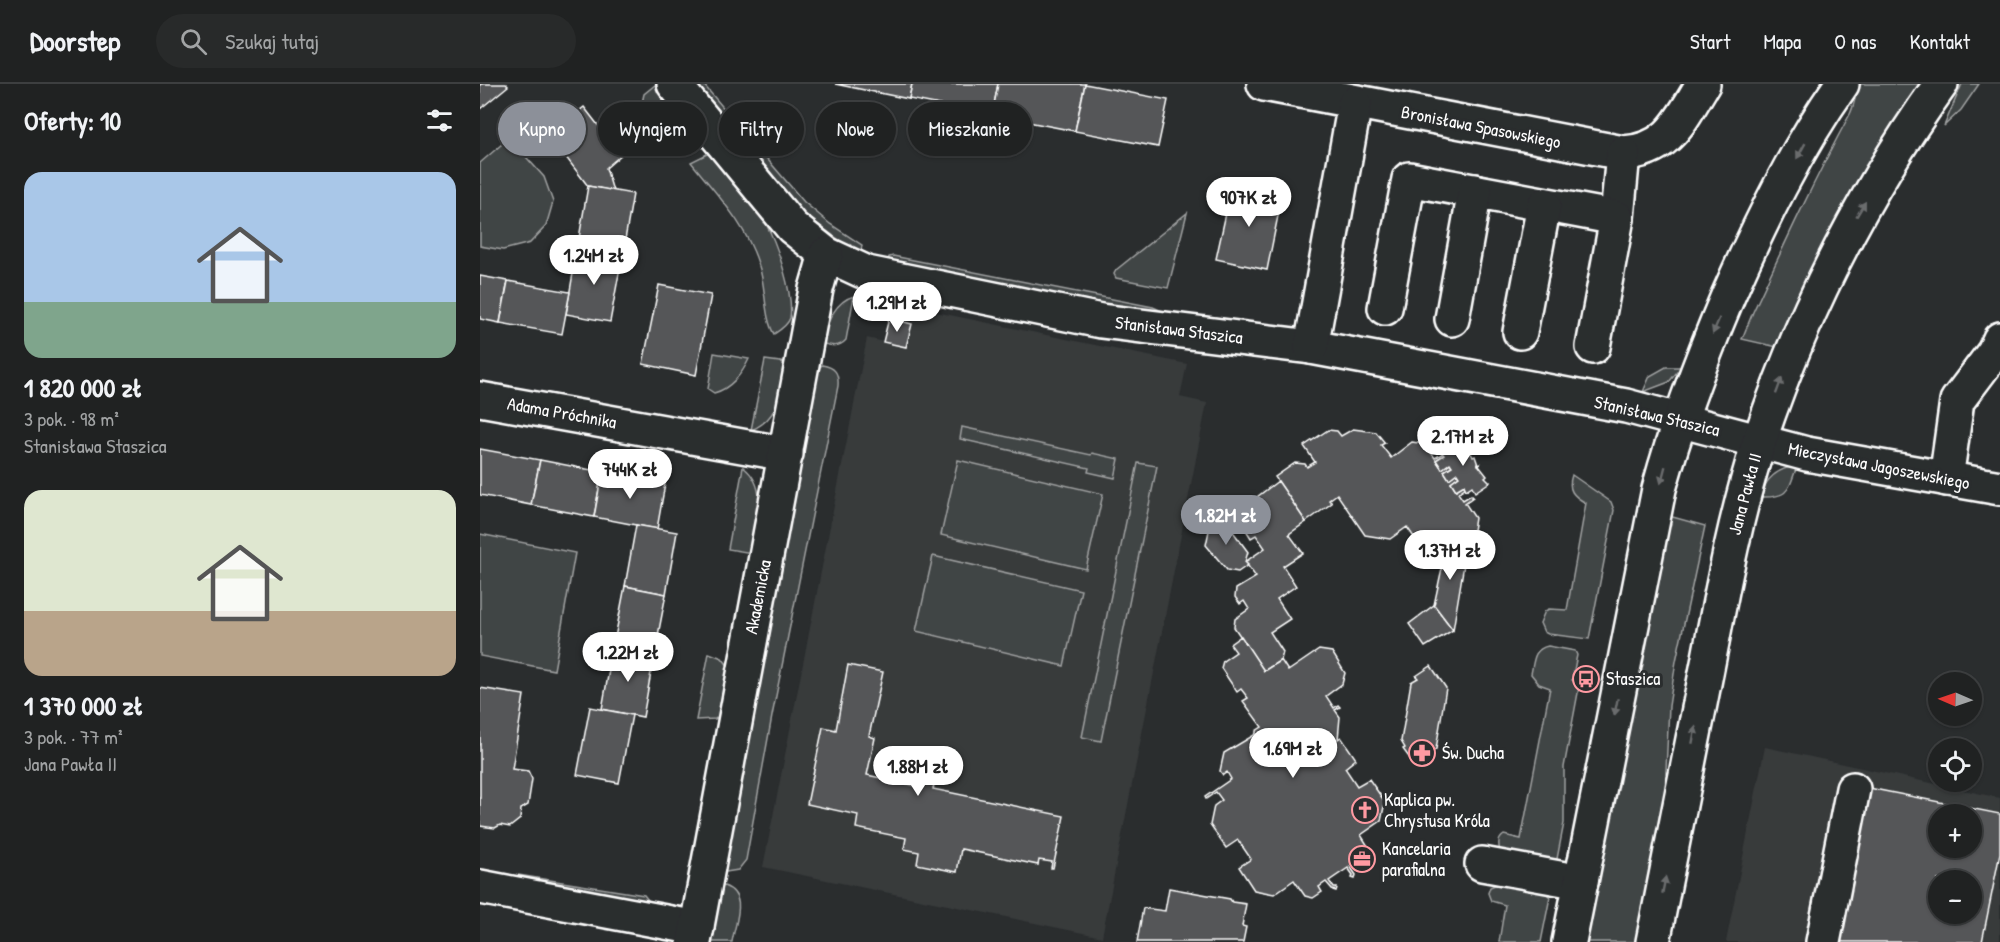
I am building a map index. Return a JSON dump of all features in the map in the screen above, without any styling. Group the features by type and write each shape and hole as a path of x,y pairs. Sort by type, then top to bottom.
{"street":[{"name":"Stanisława Staszica","path":"674,84 792,227 826,254 857,270 1090,319 1311,348 1626,406 1760,441"},
{"name":"Bronisława Spasowskiego","path":"1264,84 1623,153 1637,153 1662,142 1671,134 1703,84"},
{"path":"1569,942 1659,489 1680,419 1701,360 1755,234 1816,122 1842,84"},
{"name":"Jana Pawła II","path":"1653,942 1739,509 1781,378 1808,315 1852,224 1906,134 1941,84"},
{"path":"1311,348 1354,103"},
{"path":"1593,347 1617,218 1623,153"},
{"path":"1385,308 1409,179 1617,218"},
{"path":"1452,319 1475,191"},
{"path":"1520,332 1544,205"},
{"name":"Akademicka","path":"695,935 816,289 826,254"},
{"path":"1946,479 1957,401 1994,352 2000,339"},
{"name":"Adama Próchnika","path":"480,399 786,454"},
{"name":"Mieczysława Jagoszewskiego","path":"1760,441 1807,454 2000,488"},
{"path":"1823,942 1853,789"},
{"path":"1482,864 1581,882"},
{"path":"480,887 695,935"}],"shaded area":[{"path":"694,84 703,84 719,103 719,114"},
{"path":"1861,84 1920,84 1879,147 1842,212 1777,347 1742,339 1800,212 1850,114"},
{"path":"1962,84 1979,84 1961,110 1944,126"},
{"path":"655,85 662,92 663,102 642,102 644,94"},
{"path":"498,147 498,156 525,156 544,177 553,202 546,226 530,243 503,250 480,246 480,163"},
{"path":"707,154 711,155 748,196 766,224 784,270 791,308 788,323 774,334 768,319 759,266 747,237 730,211 691,162"},
{"path":"753,156 765,156 804,202 830,224 862,245 861,251 845,244 798,210"},
{"path":"1187,213 1168,288 1116,278 1114,274 1116,270"},
{"path":"889,257 1153,307 1169,314 1121,309 888,261"},
{"path":"854,296 846,340 835,346 821,343 836,309 841,303"},
{"path":"916,308 1187,364 1180,397 1207,403 1102,937 763,867 867,338 906,347"},
{"path":"714,353 749,359 735,380 714,393 708,389"},
{"path":"765,360 787,363 781,393 774,411 761,425 751,430"},
{"path":"822,365 835,371 838,386 772,716 746,860 738,870 726,872 723,869 817,370"},
{"path":"1666,367 1681,367 1669,382 1643,392 1650,376"},
{"path":"962,427 1119,459 1115,478 1088,472 1089,468 960,439"},
{"path":"958,460 1103,494 1086,569 941,535"},
{"path":"1138,463 1157,466 1101,741 1082,737"},
{"path":"1797,466 1786,492 1776,496 1759,497 1773,476 1784,469"},
{"path":"743,467 751,475 759,496 760,507 752,553 728,549"},
{"path":"1572,475 1611,502 1614,510 1589,639 1548,634 1544,632 1540,623 1545,611 1549,609 1567,610 1586,503 1572,492 1570,485"},
{"path":"1669,516 1705,526 1676,661 1669,706 1664,814 1638,942 1586,942"},
{"path":"480,534 575,553 554,670 480,656"},
{"path":"933,556 1081,590 1064,666 916,631"},
{"path":"1548,646 1575,651 1577,655 1572,680 1580,682 1564,767 1564,823 1556,864 1500,851 1499,844 1504,835 1521,839 1550,688 1539,684 1531,674 1537,653"},
{"path":"709,653 722,658 730,668 722,713 715,719 696,720"},
{"path":"1765,747 1928,782 1928,792 1972,792 2000,798 2000,942 1726,942"},
{"path":"518,875 644,895 648,900 647,903 517,880"},
{"path":"1502,882 1543,890 1550,897 1541,942 1499,942 1505,905 1491,901 1488,893 1490,887"},
{"path":"724,886 732,890 738,902 732,942 709,942 719,890"}],"building":[{"path":"480,84 506,84 508,86 480,109"},
{"path":"835,84 912,84 909,99"},
{"path":"912,84 998,84 995,102 925,102 909,99"},
{"path":"998,84 1085,84 1075,131 1032,123 1032,102 995,102"},
{"path":"1085,84 1168,100 1158,147 1075,131"},
{"path":"586,110 598,125 598,156 620,156 606,168 613,191 588,186 565,156 586,156"},
{"path":"588,186 633,194 622,257 577,250"},
{"path":"1232,186 1282,196 1267,270 1216,259"},
{"path":"577,250 622,257 610,322 566,314"},
{"path":"480,276 508,281 500,323 480,319"},
{"path":"508,281 570,292 562,334 500,323"},
{"path":"659,285 711,295 696,375 643,364"},
{"path":"889,318 912,324 906,347 883,342"},
{"path":"1353,429 1376,432 1385,443 1381,445 1391,458 1412,442 1425,444 1435,458 1443,453 1444,455 1436,460 1442,469 1450,463 1452,466 1444,471 1449,479 1457,473 1459,476 1451,482 1456,490 1464,485 1466,487 1458,493 1463,500 1471,495 1473,497 1465,503 1475,518 1473,530 1429,559 1407,527 1390,539 1365,535 1337,494 1329,500 1332,503 1306,522 1275,477 1295,463 1305,464 1307,467 1315,462 1304,446 1328,430 1337,431 1341,436"},
{"path":"1463,439 1465,446 1467,445 1473,457 1475,456 1478,465 1480,464 1479,466 1487,476 1485,477 1490,482 1475,492 1472,486 1466,490 1464,485 1456,490 1451,482 1459,476 1457,473 1449,479 1444,471 1452,466 1450,463 1442,469 1436,460 1444,455 1442,453"},
{"path":"480,449 540,460 531,505 480,495"},
{"path":"540,460 602,472 594,517 531,505"},
{"path":"602,472 665,484 657,529 594,517"},
{"path":"1278,481 1306,522 1289,534 1303,553 1283,566 1296,586 1277,599 1290,619 1270,632 1283,652 1281,660 1264,671 1234,627 1235,619 1249,609 1244,601 1240,604 1235,597 1236,589 1256,577 1245,562 1265,548 1256,535 1251,538 1246,530 1247,523 1266,511 1257,497"},
{"path":"1212,516 1223,518 1248,552 1245,562 1248,565 1238,572 1227,570 1206,545"},
{"path":"636,525 677,532 666,594 625,586"},
{"path":"1459,540 1466,552 1453,630 1434,605 1442,568 1433,556"},
{"path":"625,586 666,594 654,656 613,648"},
{"path":"1434,605 1453,630 1425,647 1409,624"},
{"path":"1241,636 1264,671 1281,660 1288,671 1319,650 1332,652 1345,673 1342,684 1326,696 1334,708 1338,705 1340,707 1335,710 1340,717 1338,739 1341,737 1356,759 1345,768 1357,786 1369,779 1385,802 1381,821 1361,835 1371,851 1370,860 1362,865 1359,860 1350,866 1356,875 1355,879 1352,878 1353,875 1348,868 1329,881 1334,888 1337,888 1336,891 1326,882 1319,887 1322,892 1313,898 1305,896 1294,880 1274,894 1254,890 1239,867 1251,859 1238,840 1226,848 1210,825 1214,806 1222,800 1216,792 1206,799 1205,797 1231,779 1227,772 1223,775 1220,771 1224,753 1256,734 1256,731 1262,727 1243,701 1248,698 1241,689 1237,692 1221,668 1223,661 1236,652 1230,644"},
{"path":"613,648 654,656 643,717 602,709"},
{"path":"848,665 883,672 869,736 875,738 867,775 917,786 918,779 935,783 933,789 1064,816 1053,868 1051,868 1052,862 1039,860 1038,865 961,849 957,872 917,864 919,852 904,849 906,838 856,828 858,815 807,804 823,727 836,730"},
{"path":"1431,666 1446,688 1436,749 1414,764 1403,749 1405,748 1401,741 1411,682"},
{"path":"480,688 524,695 512,769 528,771 532,779 528,805 521,809 520,819 510,827 480,826"},
{"path":"590,707 632,715 619,783 577,775"},
{"path":"1864,787 1950,804 1928,804 1928,858 1982,858 1982,810 2000,814 2000,853 1982,942 1833,942"},
{"path":"1169,888 1246,904 1242,926 1246,927 1243,942 1137,942 1143,908 1165,911"}],"place":[{"name":"Staszica","path":"1586,679"},
{"name":"Św. Ducha","path":"1422,753"},
{"name":"Kaplica pw. Chrystusa Króla","path":"1365,810"},
{"name":"Kancelaria parafialna","path":"1362,859"}]}
